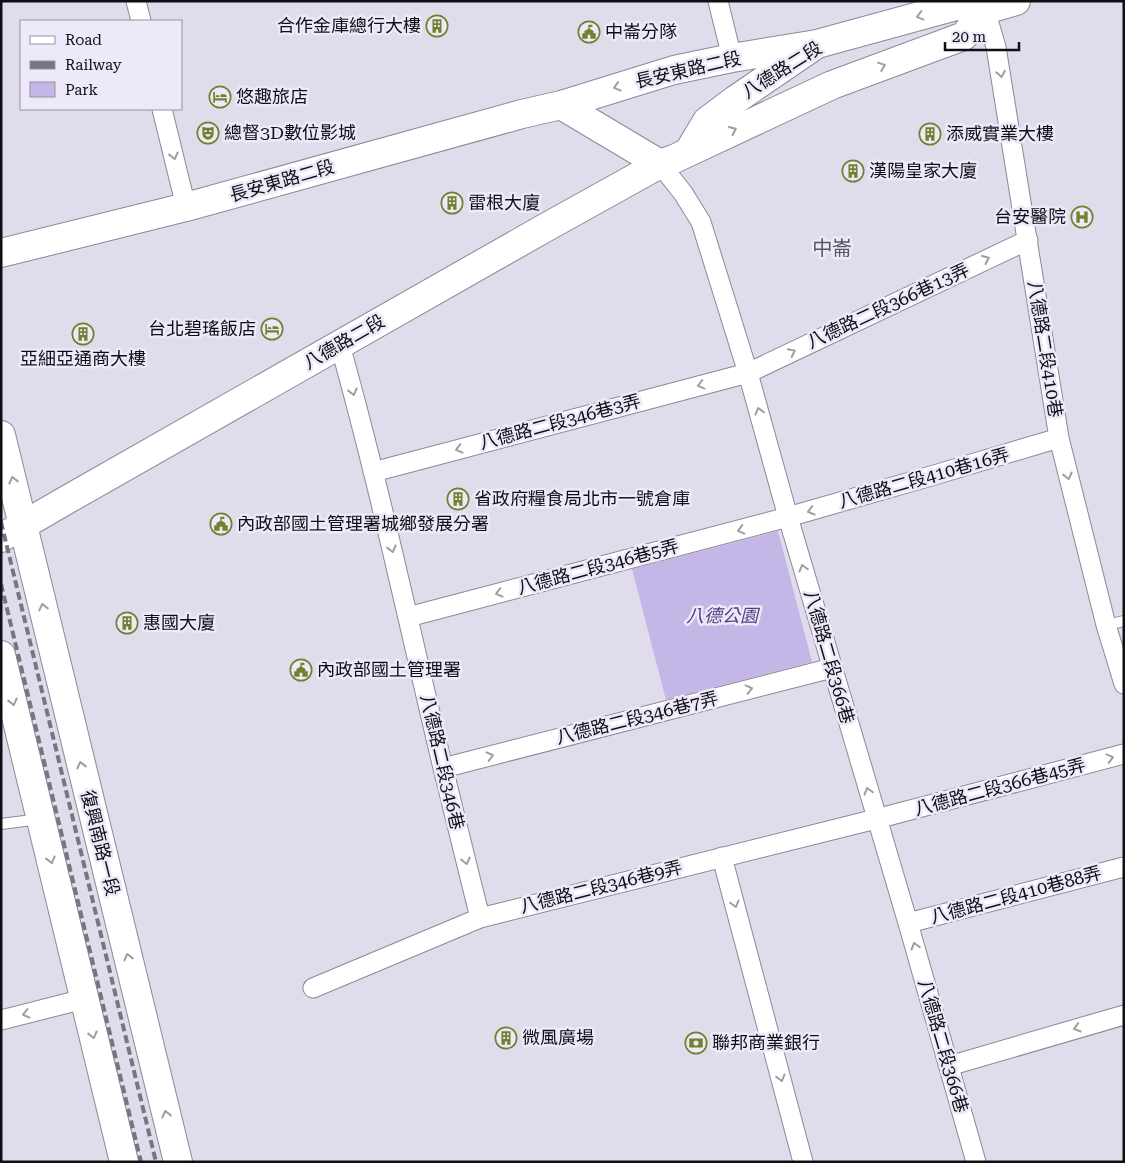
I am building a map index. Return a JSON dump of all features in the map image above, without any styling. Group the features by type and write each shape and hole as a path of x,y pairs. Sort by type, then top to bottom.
{"street":[{"path":"136,1 141,20"},
{"path":"718,1 732,58"},
{"name":"八德路二段","path":"689,151 707,121 817,44 956,6 983,6 1016,1"},
{"name":"八德路二段","path":"12,532 660,164 832,85 964,36 983,6"},
{"name":"八德路二段410巷","path":"983,6 996,48 1059,438 1115,623 1124,684"},
{"name":"長安東路二段","path":"1,253 186,207 561,104 674,70 817,44"},
{"path":"561,104 660,164"},
{"path":"162,110 186,207"},
{"name":"八德路二段366巷","path":"660,164 683,193 701,222 748,373 788,517 908,923 976,1162"},
{"name":"八德路二段366巷13弄","path":"748,373 1028,240"},
{"name":"八德路二段346巷","path":"340,345 373,472 480,918"},
{"name":"八德路二段346巷3弄","path":"373,472 748,373"},
{"name":"復興南路一段","path":"1,435 12,532 178,1162"},
{"name":"八德路二段410巷16弄","path":"788,517 1059,438"},
{"name":"八德路二段346巷5弄","path":"408,617 788,517"},
{"path":"1,655 124,1162"},
{"name":"八德路二段346巷7弄","path":"443,768 832,668"},
{"name":"八德路二段366巷45弄","path":"722,857 1124,754"},
{"path":"722,857 803,1162"},
{"name":"八德路二段346巷9弄","path":"313,988 480,918 722,857"},
{"name":"八德路二段410巷88弄","path":"908,923 1124,866"},
{"path":"1,1020 84,999"},
{"path":"949,1066 1124,1015"}],"lane":[{"path":"1,824 41,818"}],"green space":[{"name":"八德公園","path":"778,531 812,662 666,700 632,569"}],"railway":[{"path":"1,522 156,1162"},
{"path":"1,584 141,1162"}],"place":[{"name":"合作金庫總行大樓","path":"437,26"},
{"name":"中崙分隊","path":"589,32"},
{"name":"悠趣旅店","path":"220,97"},
{"name":"總督3D數位影城","path":"208,133"},
{"name":"添威實業大樓","path":"930,134"},
{"name":"漢陽皇家大廈","path":"853,171"},
{"name":"雷根大廈","path":"452,203"},
{"name":"台安醫院","path":"1082,217"},
{"name":"台北碧瑤飯店","path":"272,329"},
{"name":"亞細亞通商大樓","path":"83,334"},
{"name":"省政府糧食局北市一號倉庫","path":"458,499"},
{"name":"內政部國土管理署城鄉發展分署","path":"221,524"},
{"name":"惠國大廈","path":"127,623"},
{"name":"內政部國土管理署","path":"301,670"},
{"name":"微風廣場","path":"506,1038"},
{"name":"聯邦商業銀行","path":"696,1043"}],"district":[{"name":"中崙","path":"832,248"}]}
